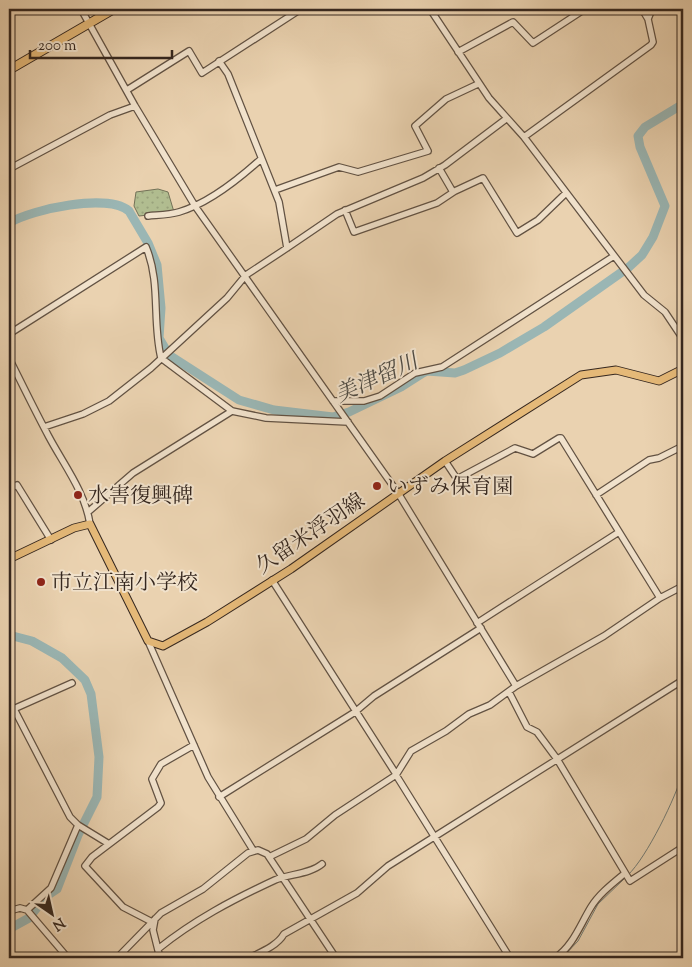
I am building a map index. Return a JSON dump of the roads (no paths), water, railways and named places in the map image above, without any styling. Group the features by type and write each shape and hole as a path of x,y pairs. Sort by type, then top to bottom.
{"highway":[{"path":"9,70 114,9"}],"main road":[{"name":"久留米浮羽線","path":"148,641 158,646 169,644 207,622 291,569 445,461 581,376 616,370 659,381 683,369"},
{"path":"9,560 74,528 90,524 148,641"}],"street":[{"path":"82,9 135,106 195,206 398,493 516,686"},
{"path":"127,90 189,51 202,73 301,9"},
{"path":"430,9 478,84 506,119 524,137 644,295 665,312 683,339"},
{"path":"458,52 513,22 533,43 585,9"},
{"path":"524,137 651,45 648,19 642,9"},
{"path":"648,19 652,9"},
{"path":"219,61 228,74 280,202 286,248"},
{"path":"275,190 339,168 358,172 428,151 415,126 446,99 478,84"},
{"path":"9,169 110,115 135,106"},
{"path":"44,427 103,405 177,344 227,298 246,276 286,248 345,210 423,178 506,119"},
{"path":"148,216 179,212 195,206 240,177 261,159"},
{"path":"439,168 453,192"},
{"path":"345,210 354,232 437,203 453,192 483,178 517,233 538,220 566,192"},
{"path":"9,334 146,247 151,259 156,293 158,346 162,357 232,411 266,418 348,422"},
{"path":"335,403 364,401 380,396 415,373 442,367 614,256"},
{"path":"9,358 44,427 77,485 88,512 90,524"},
{"path":"88,512 133,473 232,411"},
{"path":"445,461 457,479 515,448 533,454 559,438 660,598"},
{"path":"596,495 649,460 659,458 683,446"},
{"path":"9,489 17,485 51,540"},
{"path":"219,797 356,712 374,696 619,532"},
{"path":"272,580 510,958"},
{"path":"270,857 306,839 335,815 396,775 411,751 516,686 604,636 660,598 683,586"},
{"path":"148,641 219,797 253,850"},
{"path":"249,958 267,950 281,940 284,934 357,893 388,866 433,836 683,680"},
{"path":"72,683 11,710 70,817 109,844"},
{"path":"509,692 527,727 537,732 558,758 630,881 683,847"},
{"path":"153,920 123,907 85,866 87,861 158,807 161,803 152,779 156,769 194,745"},
{"path":"28,911 51,888 79,825"},
{"path":"118,958 160,913 202,889 253,850 261,851 270,857 336,958"},
{"path":"158,949 184,928 224,904 283,877 317,868 322,864"},
{"path":"555,958 574,936 592,906 626,876"},
{"path":"9,911 20,908 28,911 68,958"},
{"path":"153,920 153,930 160,958"}],"waterway":[{"name":"美津留川","path":"9,223 52,208 88,203 105,203 119,206 129,211 148,243 157,265 161,308 159,338 169,355 239,400 274,410 333,417 349,412 401,387 427,371 455,373 500,353 544,327 629,267 642,255 653,237 665,206 640,147 638,136 645,127 683,104"},
{"name":"美津留川","path":"9,635 32,641 62,658 85,680 91,694 99,757 97,797 78,835 57,889 45,897 29,918 9,929"},
{"name":"美津留川","path":"9,643 12,637"},
{"path":"628,875 644,855 652,841 674,796 683,772"},
{"path":"562,958 578,941 598,904 625,878"},
{"path":"670,958 683,950"}],"place":[{"name":"いずみ保育園","path":"377,486"},
{"name":"水害復興碑","path":"78,495"},
{"name":"市立江南小学校","path":"41,582"}]}
